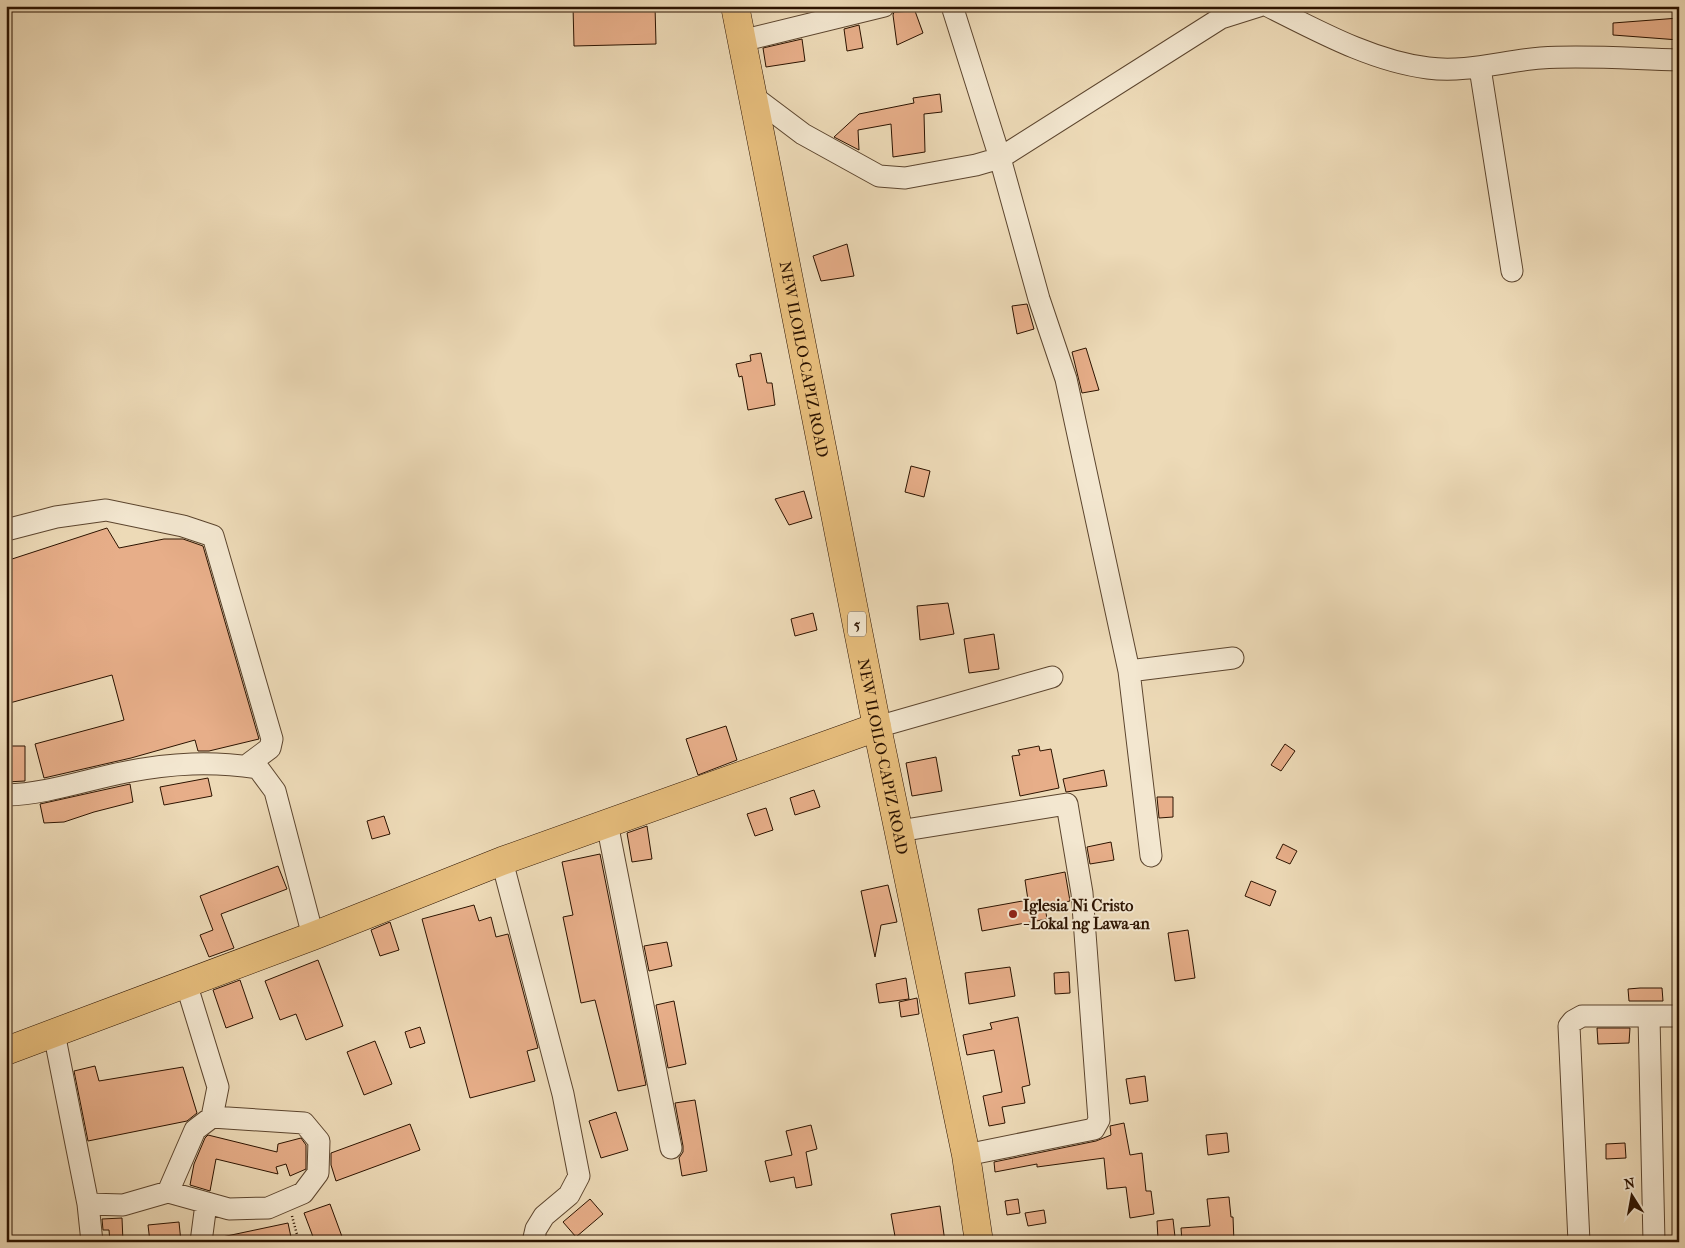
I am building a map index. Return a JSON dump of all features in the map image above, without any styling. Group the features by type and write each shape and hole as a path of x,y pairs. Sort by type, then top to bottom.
{"main road":[{"name":"NEW ILOILO-CAPIZ ROAD","path":"735,6 877,726 966,1155 979,1242"},
{"path":"6,1051 312,936 502,861 877,726"}],"street":[{"path":"741,41 884,6"},
{"path":"952,6 1000,158 1039,299 1066,379 1129,671 1151,856"},
{"path":"754,97 803,134 879,176 905,178 976,166 1000,158 1219,12 1259,6"},
{"path":"1268,6 1314,29 1402,63 1429,68 1480,68 1520,60 1550,58 1679,60"},
{"path":"1480,68 1512,271"},
{"path":"6,530 56,517 106,510 183,526 213,536 272,739 270,748 246,766"},
{"path":"1129,671 1233,658"},
{"path":"877,726 1052,677"},
{"path":"6,795 33,794 125,772 178,764 226,763 258,768 275,791 312,936"},
{"path":"899,831 1068,804 1082,893 1099,1120 1094,1129 966,1155"},
{"path":"607,823 671,1148"},
{"path":"502,861 563,1094 579,1176 569,1195 544,1216 536,1229 533,1242"},
{"path":"186,983 218,1087 212,1117"},
{"path":"1579,1242 1569,1026 1573,1021 1582,1016 1679,1016"},
{"path":"1649,1017 1654,1242"},
{"path":"54,1033 88,1204 92,1242"},
{"path":"88,1204 123,1205 168,1192 229,1209 268,1208 303,1193 318,1173 318,1141 304,1123 212,1117 195,1130 168,1192"},
{"path":"200,1242 206,1204"}],"path":[{"path":"287,1200 299,1242"}],"building":[{"path":"573,6 655,6 656,44 574,46"},
{"path":"915,11 923,33 897,45 894,12"},
{"path":"1679,18 1679,40 1613,35 1613,23"},
{"path":"859,25 863,48 847,51 844,29"},
{"path":"802,39 805,61 766,67 763,48"},
{"path":"940,94 942,112 924,114 925,152 893,157 891,124 858,130 859,150 834,137 859,114 914,103 913,98"},
{"path":"847,244 854,276 821,281 813,256"},
{"path":"1027,304 1034,329 1017,334 1012,306"},
{"path":"1086,348 1099,390 1082,393 1072,352"},
{"path":"761,353 767,383 772,383 775,405 748,410 742,376 739,377 736,364 751,361 750,355"},
{"path":"911,466 930,471 924,497 905,492"},
{"path":"804,491 812,518 789,525 775,499"},
{"path":"107,528 119,548 164,539 183,539 203,546 259,739 209,751 198,751 195,740 131,758 44,778 35,744 124,720 112,675 6,704 6,569 9,568 9,560"},
{"path":"948,603 954,634 920,640 917,606"},
{"path":"813,613 817,630 795,636 791,619"},
{"path":"994,634 999,669 969,673 964,639"},
{"path":"726,726 737,760 698,775 686,739"},
{"path":"1285,744 1295,751 1281,771 1271,765"},
{"path":"6,746 25,746 25,781 6,782"},
{"path":"1039,746 1040,751 1051,749 1059,788 1020,796 1012,756 1020,755 1018,750"},
{"path":"936,757 942,791 912,796 906,763"},
{"path":"1104,770 1107,786 1066,792 1063,779"},
{"path":"208,778 212,796 164,805 160,787"},
{"path":"130,784 133,802 64,822 44,823 40,804"},
{"path":"814,790 820,807 795,815 790,798"},
{"path":"1157,797 1173,797 1173,817 1159,818"},
{"path":"766,808 773,830 755,836 747,814"},
{"path":"384,816 390,834 372,839 367,821"},
{"path":"647,826 652,859 632,862 627,833"},
{"path":"1111,842 1114,860 1090,864 1087,847"},
{"path":"1283,844 1297,851 1290,864 1276,858"},
{"path":"600,854 646,1085 618,1091 595,1000 581,1003 563,917 573,915 562,862"},
{"path":"278,866 287,889 221,914 234,948 209,957 200,935 213,930 200,896"},
{"path":"1065,872 1070,901 1045,907 1047,919 982,931 978,909 1028,900 1025,880"},
{"path":"1251,881 1276,891 1270,906 1245,896"},
{"path":"888,885 897,922 881,925 875,957 861,891"},
{"path":"474,905 479,921 491,917 496,937 508,934 538,1048 527,1051 535,1081 470,1098 422,919"},
{"path":"390,922 399,950 380,956 371,930"},
{"path":"1188,930 1195,978 1175,981 1168,933"},
{"path":"667,942 672,966 649,971 644,946"},
{"path":"318,960 343,1026 306,1040 296,1014 280,1020 265,981"},
{"path":"1010,967 1015,996 969,1004 965,973"},
{"path":"1069,972 1070,993 1055,994 1054,973"},
{"path":"906,978 909,999 879,1003 876,984"},
{"path":"240,980 253,1018 226,1028 213,990"},
{"path":"1662,988 1663,1001 1629,1001 1628,989"},
{"path":"917,998 919,1014 901,1017 899,1002"},
{"path":"674,1001 686,1064 668,1068 656,1005"},
{"path":"1018,1017 1030,1085 1022,1087 1025,1103 1002,1107 1005,1123 989,1126 983,1096 1002,1092 994,1050 967,1055 963,1035 992,1029 990,1023"},
{"path":"420,1027 425,1043 410,1048 405,1032"},
{"path":"1597,1028 1630,1028 1629,1043 1598,1044"},
{"path":"375,1041 392,1084 364,1095 347,1052"},
{"path":"95,1066 99,1081 183,1067 197,1113 187,1121 88,1141 74,1071"},
{"path":"1145,1076 1148,1101 1130,1104 1126,1079"},
{"path":"695,1100 707,1171 682,1176 679,1158 683,1152 683,1146 675,1103"},
{"path":"616,1112 628,1150 601,1158 589,1121"},
{"path":"1124,1123 1130,1155 1142,1153 1146,1191 1151,1191 1154,1214 1130,1218 1126,1187 1107,1189 1104,1158 1037,1167 1037,1164 995,1172 994,1162 1096,1141 1111,1135 1110,1126"},
{"path":"410,1124 420,1150 336,1181 331,1165 331,1153"},
{"path":"811,1125 817,1149 806,1152 812,1185 796,1188 794,1177 770,1182 765,1161 792,1155 786,1131"},
{"path":"1227,1133 1229,1152 1208,1155 1206,1135"},
{"path":"208,1135 277,1152 278,1144 301,1138 306,1145 306,1169 290,1176 286,1164 276,1167 278,1174 216,1159 210,1191 190,1185 194,1164"},
{"path":"1625,1143 1626,1158 1606,1159 1606,1144"},
{"path":"1229,1197 1231,1217 1233,1217 1234,1242 1182,1242 1181,1228 1210,1226 1207,1199"},
{"path":"590,1199 603,1214 576,1237 563,1222"},
{"path":"1018,1199 1020,1213 1007,1215 1005,1201"},
{"path":"330,1204 344,1242 315,1242 304,1213"},
{"path":"940,1206 945,1242 896,1242 891,1214"},
{"path":"1044,1210 1046,1223 1028,1226 1025,1213"},
{"path":"122,1218 123,1242 110,1242 109,1230 103,1230 102,1219"},
{"path":"1173,1219 1175,1237 1158,1239 1157,1221"},
{"path":"179,1222 181,1242 150,1242 148,1225"},
{"path":"288,1223 292,1242 223,1242 222,1237"}],"place":[{"name":"Iglesia Ni Cristo - Lokal ng Lawa-an","path":"1013,914"}]}
